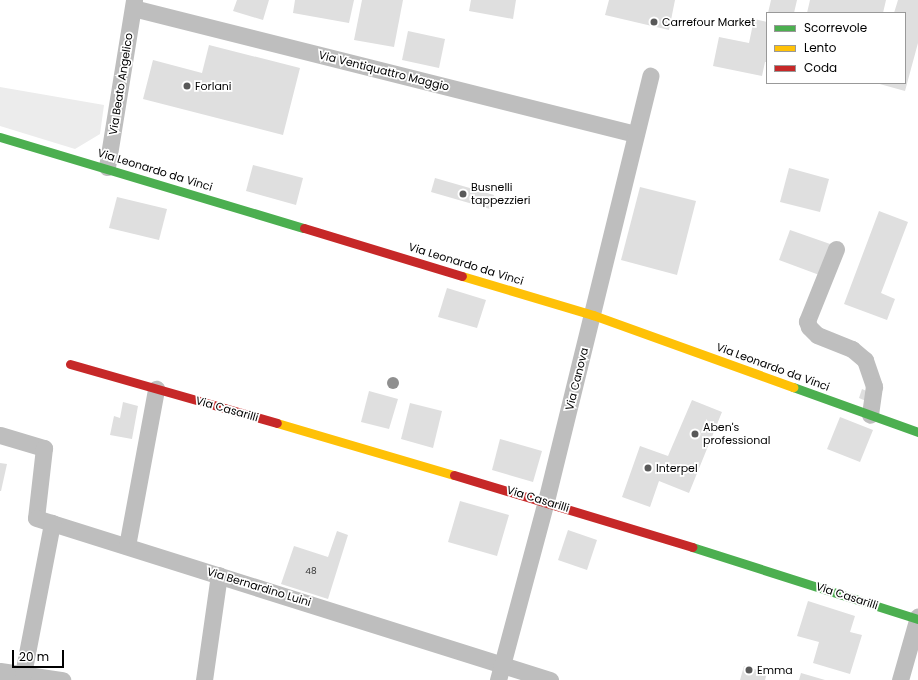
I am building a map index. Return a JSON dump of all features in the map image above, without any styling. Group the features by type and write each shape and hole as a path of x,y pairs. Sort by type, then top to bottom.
{"street":[{"name":"Via Ventiquattro Maggio","path":"134,4 635,134"},
{"name":"Via Beato Angelico","path":"107,167 134,4"},
{"name":"Via Canova","path":"498,680 546,501 593,315 650,76"},
{"name":"Via Leonardo da Vinci","path":"0,137 107,167 593,315 918,432"},
{"path":"836,249 807,321 808,327 817,334 852,349 865,360 874,386 870,415"},
{"name":"Via Casarilli","path":"70,364 546,501 918,618"},
{"path":"127,546 156,389"},
{"name":"Via Bernardino Luini","path":"0,436 44,448 36,518 503,663 550,680"},
{"path":"23,674 52,523"},
{"path":"204,680 219,575"},
{"path":"900,680 918,618"},
{"path":"0,671 62,680"}],"shaded area":[{"path":"0,87 104,105 100,134 75,149 0,126"}],"building":[{"path":"237,0 269,0 263,20 233,11"},
{"path":"295,0 354,0 349,23 293,13"},
{"path":"362,0 403,0 394,47 354,40"},
{"path":"471,0 516,0 513,19 469,11"},
{"name":"Carrefour Market","path":"609,0 675,0 669,30 605,15"},
{"path":"771,0 797,0 794,12 768,12"},
{"path":"810,0 886,0 883,12 807,12"},
{"path":"898,0 918,0 918,43 905,91 880,84 906,84 906,12 894,12"},
{"path":"754,19 766,22 766,62 762,76 713,66 719,37 749,43"},
{"path":"408,31 445,39 439,68 402,60"},
{"path":"209,45 300,68 283,135 143,99 153,60 202,73"},
{"path":"253,165 303,178 296,205 246,191"},
{"path":"789,168 829,179 820,212 780,202"},
{"name":"Busnelli tappezzieri","path":"435,178 494,195 490,209 431,192"},
{"path":"640,187 696,201 677,275 621,260"},
{"path":"117,197 167,209 159,240 109,228"},
{"path":"879,211 908,222 881,293 895,299 887,320 844,304"},
{"path":"790,230 833,245 822,276 779,260"},
{"path":"447,288 486,300 477,328 438,317"},
{"path":"862,389 869,392 866,401 859,398"},
{"path":"369,391 398,399 389,429 361,422"},
{"name":"Aben's professional","path":"692,400 722,412 689,493 659,481 650,507 622,497 640,446 668,456"},
{"path":"123,402 138,406 132,439 110,435 114,416 120,418"},
{"path":"410,403 442,411 433,448 401,439"},
{"path":"840,417 873,430 860,462 827,449"},
{"path":"500,439 542,451 533,482 492,470"},
{"path":"0,463 7,464 1,491 0,491"},
{"path":"460,501 509,515 497,556 448,542"},
{"path":"568,530 597,540 587,570 558,560"},
{"path":"337,531 348,535 328,599 281,584 294,546 328,557"},
{"path":"808,601 855,616 850,632 862,635 850,674 813,663 819,642 797,636"},
{"name":"Emma","path":"744,666 767,673 765,680 740,680"},
{"path":"801,673 825,680 799,680"}],"traffic: fast":[{"path":"0,137 304,228"},
{"path":"793,387 918,432"},
{"path":"692,547 918,619"}],"traffic: slow":[{"path":"462,276 593,315 793,387"},
{"path":"277,423 454,475"}],"traffic: jam":[{"path":"304,228 462,276"},
{"path":"70,364 277,423"},
{"path":"454,475 692,547"}],"place":[{"name":"Carrefour Market","path":"654,22"},
{"name":"Forlani","path":"187,86"},
{"name":"Busnelli tappezzieri","path":"463,194"},
{"name":"Aben's professional","path":"695,434"},
{"name":"Interpel","path":"648,468"},
{"name":"Emma","path":"749,670"}]}
